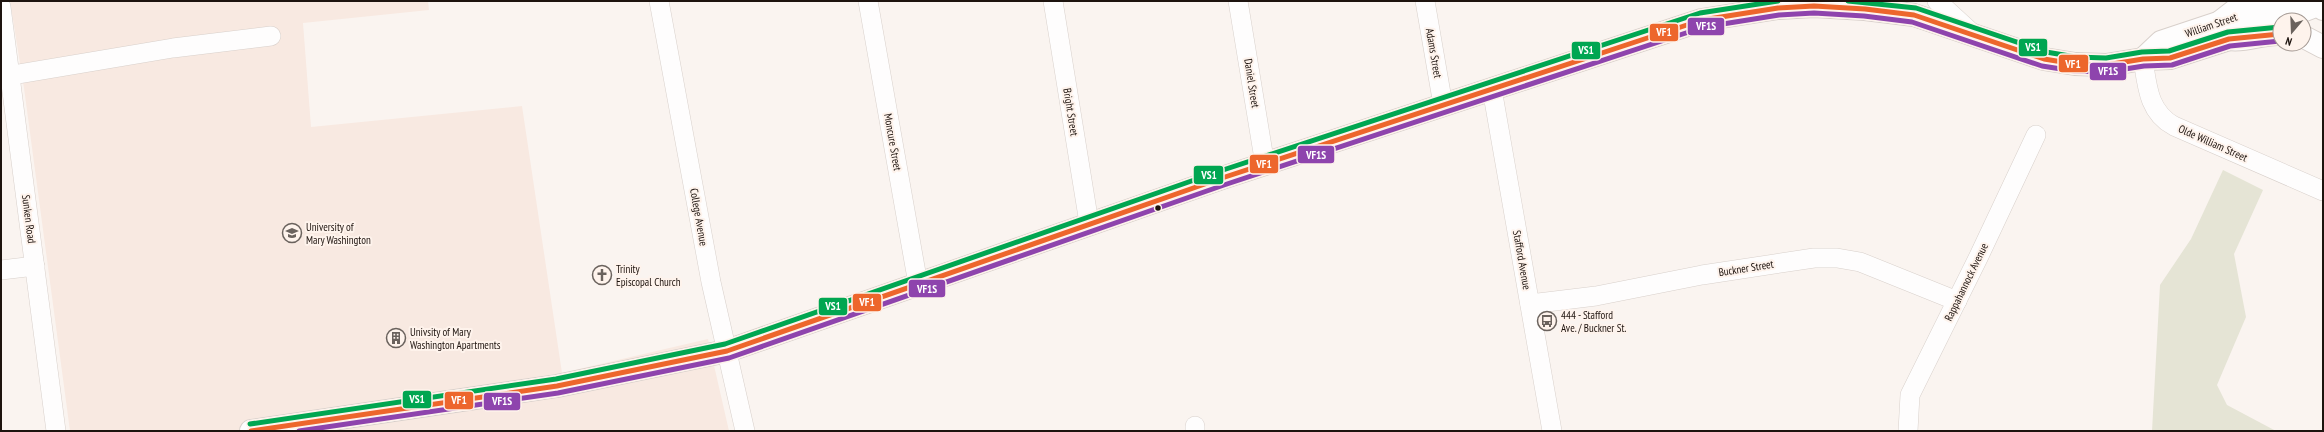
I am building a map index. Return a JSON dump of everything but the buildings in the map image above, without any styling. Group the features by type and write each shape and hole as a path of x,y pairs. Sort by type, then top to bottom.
{"main road":[{"path":"2247,1 2225,30 2238,41 2272,33"},
{"name":"William Street","path":"2225,30 2284,1"},
{"name":"William Street","path":"2143,59 2161,42 2225,30 2322,4"},
{"path":"251,431 557,386 727,351 1089,223 1656,34 1745,6 1814,6 1865,9 1914,15 2044,59 2076,64 2106,65 2143,59"},
{"path":"2312,41 2323,47"}],"street":[{"name":"College Avenue","path":"658,1 711,282 745,431"},
{"name":"Moncure Street","path":"868,1 918,284"},
{"name":"Bright Street","path":"1053,1 1089,223"},
{"name":"Daniel Street","path":"1238,1 1265,165"},
{"name":"Adams Street","path":"1425,1 1443,105"},
{"path":"1937,1 1974,35"},
{"name":"Sunken Road","path":"1,7 6,76 35,266 56,431"},
{"path":"6,76 173,48 271,36"},
{"name":"Olde William Street","path":"2143,59 2150,96 2162,118 2174,126 2323,191"},
{"name":"Stafford Avenue","path":"1492,89 1552,431"},
{"name":"Rappahannock Avenue","path":"1908,431 1910,395 1957,301 2036,135"},
{"name":"Buckner Street","path":"1530,304 1596,296 1702,276 1814,258 1837,258 1860,262 1957,301"},
{"path":"1,270 35,266"}],"shaded area":[{"name":"University of Mary Washington","path":"10,1 428,1 429,10 303,23 311,127 522,106 562,373 708,339 729,431 70,431 24,88"},
{"path":"2223,170 2263,190 2234,254 2246,317 2217,385 2227,405 2276,431 2152,431 2160,285 2191,239"}],"transit line":[{"name":"VS1","path":"250,424 556,379 725,344 1220,171 1700,13 1778,1"},
{"name":"VS1","path":"1848,1 1916,8 2046,52 2076,57 2106,58 2142,52 2169,51 2228,32 2272,28"},
{"name":"VF1","path":"251,431 557,386 727,351 1222,178 1702,20 1778,8 1814,6 1865,9 1914,15 2044,59 2075,64 2106,65 2143,59 2170,58 2229,39 2272,35"},
{"name":"VF1S","path":"299,431 558,393 729,358 1224,185 1704,27 1779,15 1814,13 1864,16 1912,22 2042,66 2074,71 2106,72 2144,66 2172,65 2230,46 2272,42"}],"place":[{"name":"University of Mary Washington","path":"292,233"},
{"name":"Trinity Episcopal Church","path":"602,275"},
{"name":"444 - Stafford Ave. / Buckner St.","path":"1547,321"},
{"name":"Univsity of Mary Washington Apartments","path":"396,338"}]}
